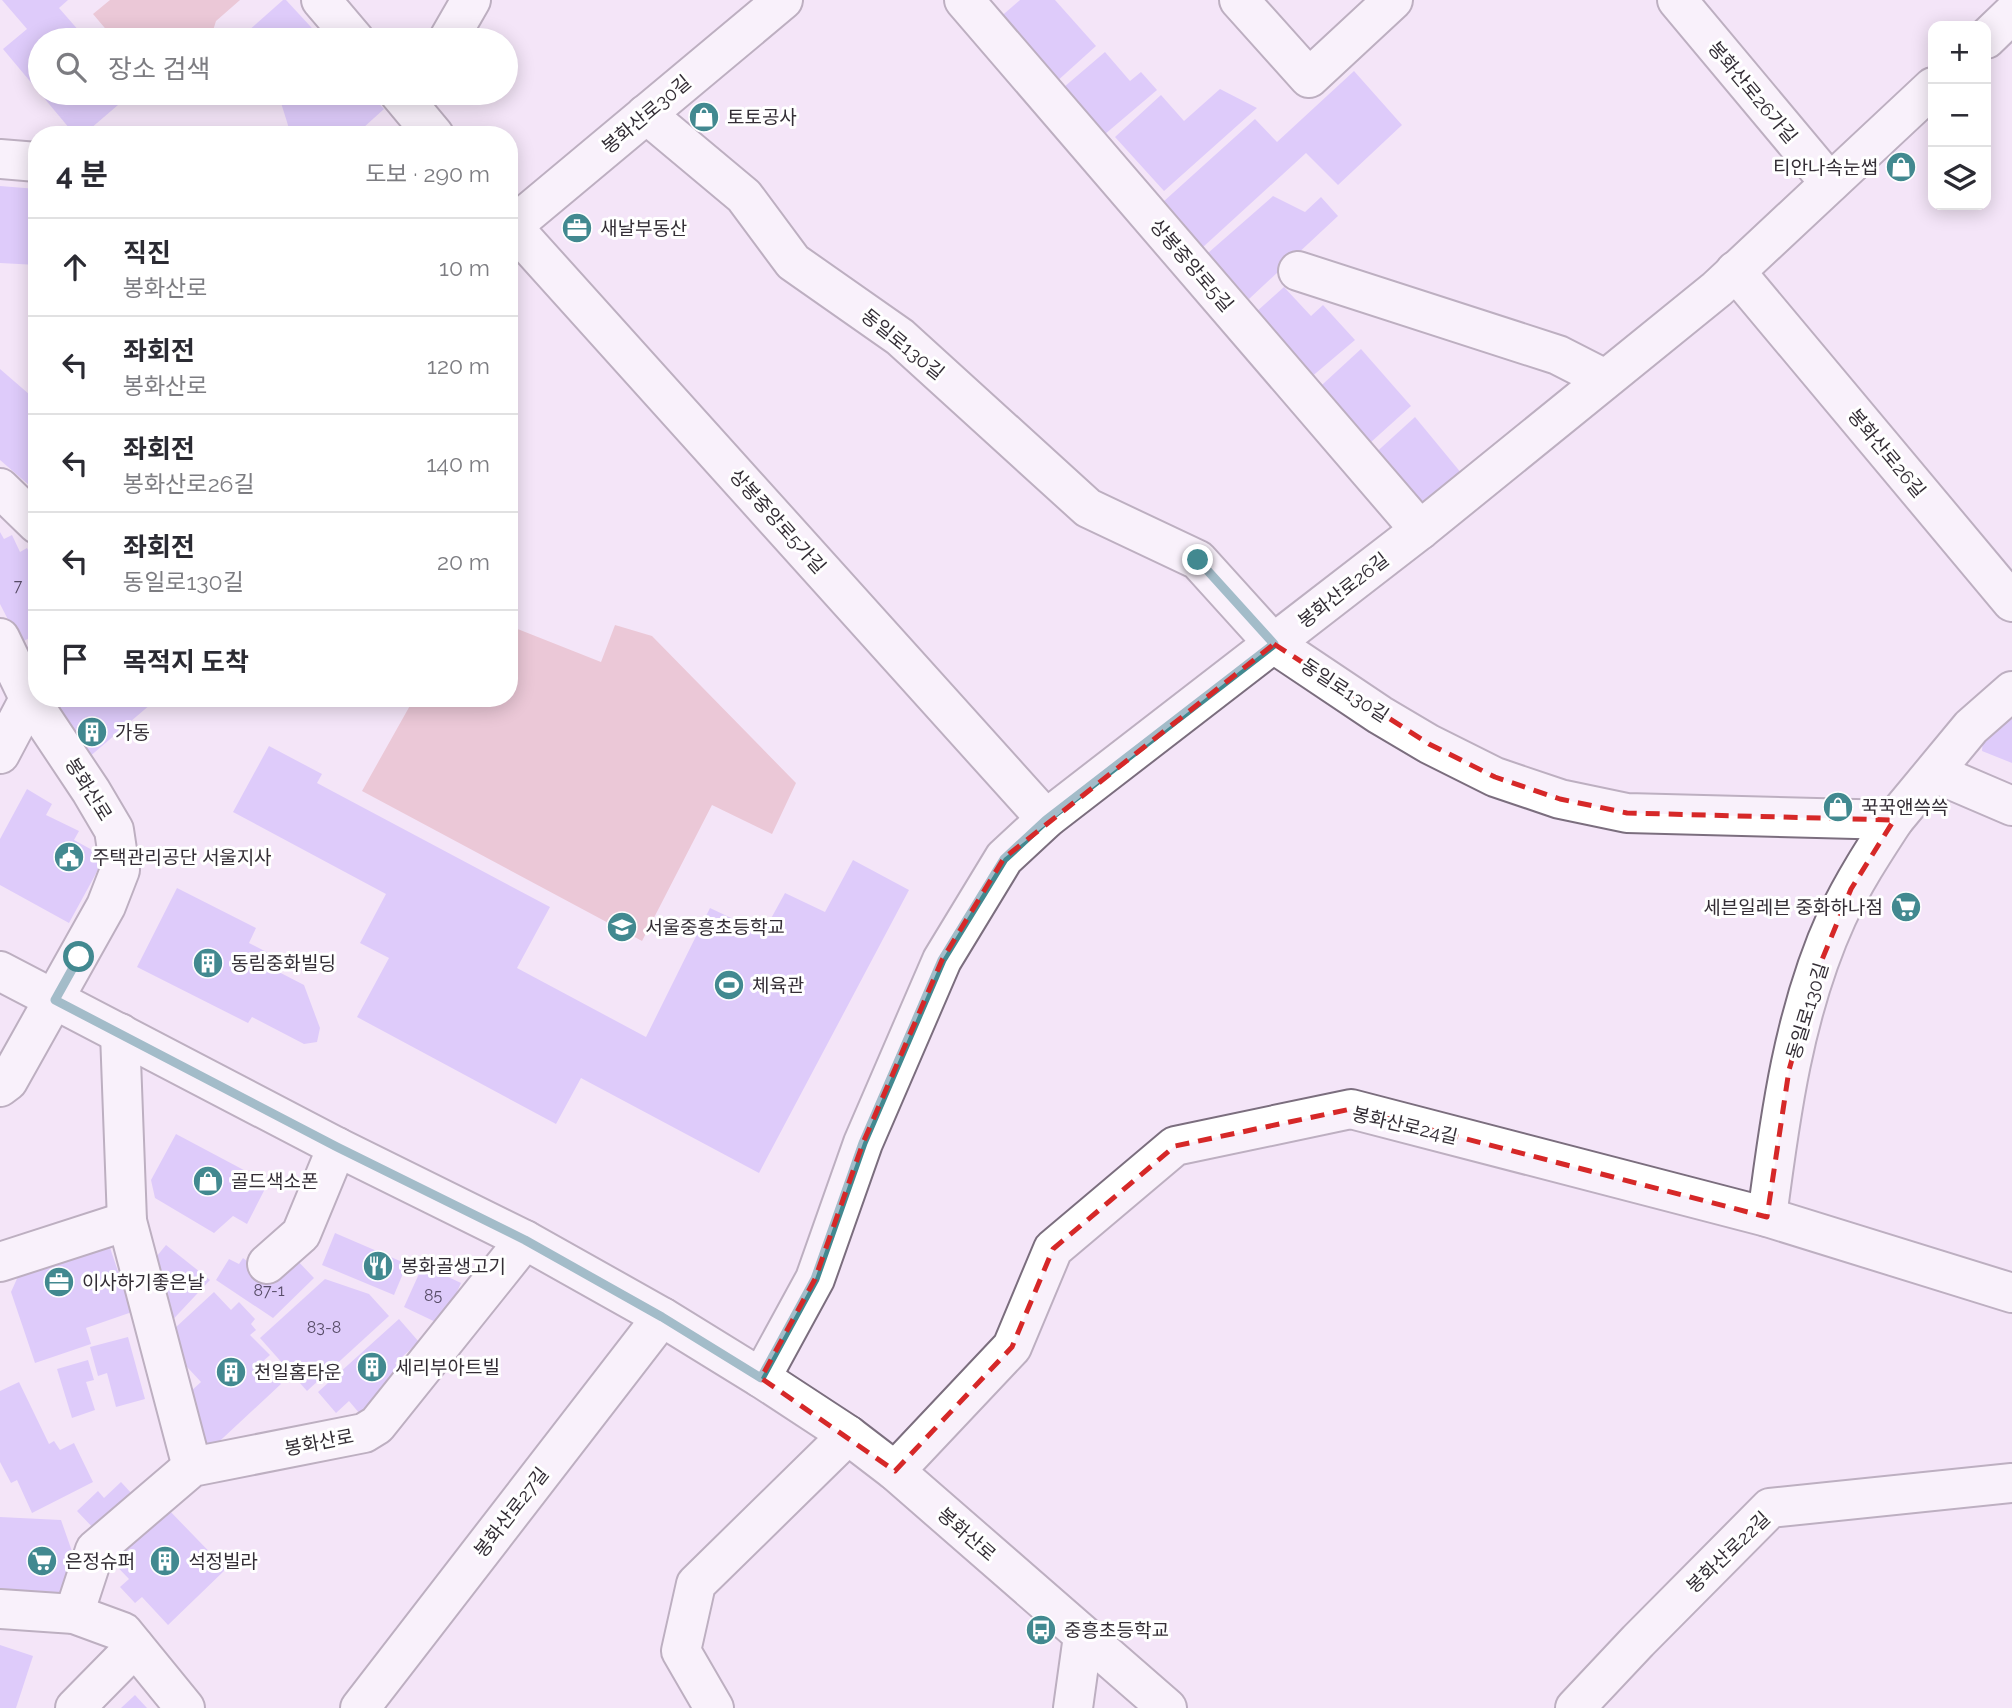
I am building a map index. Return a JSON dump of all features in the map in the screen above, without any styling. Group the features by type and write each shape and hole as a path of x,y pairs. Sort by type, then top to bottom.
{"street":[{"path":"321,0 345,28"},
{"path":"455,28 471,0"},
{"name":"봉화산로30길","path":"518,219 783,0"},
{"name":"상봉중앙로5길","path":"964,0 1420,530"},
{"path":"1239,0 1309,78 1393,0"},
{"name":"봉화산로26가길","path":"1677,0 1830,183"},
{"path":"1991,34 2012,14"},
{"name":"봉화산로26길","path":"761,1378 815,1279 863,1143 942,960 1004,859 1046,820 1420,530 1605,379 1735,271 1928,93"},
{"path":"405,107 425,126"},
{"name":"동일로130길","path":"646,114 744,196 793,262 900,337 1088,508 1198,560 1274,644 1380,715 1429,744 1495,777 1560,799 1627,813 1894,820"},
{"path":"0,159 28,161"},
{"name":"상봉중앙로5가길","path":"518,235 1046,820"},
{"path":"1298,271 1558,355 1605,379"},
{"name":"봉화산로26길","path":"1735,271 2012,603"},
{"path":"0,488 28,515"},
{"path":"0,638 28,683"},
{"name":"동일로130길","path":"1767,1217 1779,1121 1789,1070 1817,972 1836,920 1851,889 1894,820 1970,727 2012,691"},
{"path":"0,754 28,701"},
{"name":"봉화산로","path":"42,707 114,830 120,870 114,890 55,1000"},
{"path":"1935,773 2012,806"},
{"name":"봉화산로","path":"0,971 337,1147 525,1240 662,1317 761,1378 895,1471 1167,1708"},
{"path":"0,1087 8,1081 55,1000"},
{"path":"120,1033 127,1221 192,1467"},
{"name":"봉화산로24길","path":"895,1471 1012,1348 1053,1249 1175,1146 1351,1110 1767,1217 2012,1293"},
{"path":"267,1264 295,1240 305,1227 337,1147"},
{"path":"0,1262 127,1221"},
{"name":"봉화산로","path":"74,1614 92,1556 100,1544 192,1467 364,1433 377,1425 525,1240"},
{"name":"봉화산로27길","path":"360,1708 662,1317"},
{"path":"714,1708 681,1651 695,1584 848,1436"},
{"name":"봉화산로22길","path":"1575,1708 1637,1641 1770,1508 2012,1483"},
{"path":"0,1609 74,1614 123,1632 185,1708"},
{"path":"1073,1708 1083,1636"},
{"path":"75,1708 135,1647"}],"highlighted area":[{"path":"1274,644 1429,744 1495,777 1560,799 1627,813 1894,820 1851,889 1817,972 1789,1070 1767,1217 1351,1109 1175,1146 1053,1249 1012,1347 895,1471 761,1378 815,1279 863,1143 942,960 1004,858"}],"shaded area":[{"path":"110,0 240,0 216,21 214,28 105,28 93,14"},
{"path":"615,625 652,636 796,783 772,834 712,805 642,941 362,791 409,707 518,707 518,629 601,662"}],"building":[{"path":"2,0 68,0 59,8 76,28 28,28 28,79 3,49 27,29"},
{"path":"286,0 312,28 252,28"},
{"path":"1020,0 1055,0 1096,46 1055,83 998,19"},
{"path":"1105,52 1130,81 1141,72 1157,90 1098,140 1057,93"},
{"path":"1354,71 1402,125 1338,185 1306,153 1202,248 1163,202 1255,119 1277,142"},
{"path":"1220,89 1257,108 1164,191 1115,137 1161,95 1184,121"},
{"path":"50,105 118,105 94,126 67,126"},
{"path":"282,105 380,105 384,109 365,126 288,126"},
{"path":"0,186 28,188 28,265 0,263"},
{"path":"1273,196 1305,212 1321,197 1338,216 1249,299 1208,253"},
{"path":"1284,287 1311,316 1323,305 1355,340 1303,384 1246,321"},
{"path":"1361,349 1411,406 1360,452 1311,395"},
{"path":"0,369 28,393 28,484 0,460"},
{"path":"1415,417 1462,474 1420,510 1371,457"},
{"path":"0,532 4,539 12,535 20,552 28,550 28,639 20,643 0,604"},
{"name":"가동","path":"56,707 148,707 88,758"},
{"path":"2012,709 2012,763 1982,751 1984,725"},
{"path":"269,746 322,774 317,783 550,907 517,968 646,1037 710,908 763,933 785,893 825,912 853,860 909,890 759,1173 581,1078 556,1124 357,1017 389,958 360,943 386,894 233,812"},
{"path":"27,789 52,804 46,815 79,831 74,840 105,857 69,923 0,885 0,839"},
{"name":"동림중화빌딩","path":"177,888 256,928 249,943 280,959 275,970 304,985 320,1028 317,1042 304,1044 252,1017 248,1023 137,967"},
{"path":"176,1134 268,1183 247,1224 233,1216 214,1233 155,1198 151,1180"},
{"path":"335,1233 407,1264 394,1295 322,1265"},
{"path":"108,1242 132,1312 86,1328 91,1344 35,1363 11,1292 20,1272"},
{"path":"166,1245 210,1280 165,1328 152,1262"},
{"path":"294,1257 314,1278 273,1318 216,1280 229,1259 239,1264 243,1258 268,1277"},
{"path":"423,1265 461,1283 442,1325 404,1307"},
{"path":"325,1279 369,1294 389,1316 307,1391 260,1338"},
{"name":"천일홈타운","path":"214,1292 231,1310 239,1302 255,1319 251,1324 256,1330 250,1335 270,1355 261,1363 281,1384 209,1451 180,1401 201,1382 162,1340"},
{"name":"세리부아트빌","path":"399,1319 419,1342 395,1363 402,1371 379,1392 388,1402 367,1407 360,1414 349,1401 336,1413 318,1392"},
{"path":"128,1337 145,1399 116,1407 107,1373 98,1376 90,1347"},
{"path":"88,1360 94,1380 86,1382 95,1410 72,1418 57,1369"},
{"path":"19,1382 49,1444 54,1441 60,1450 74,1443 93,1482 32,1513 17,1480 11,1483 0,1462 0,1391"},
{"path":"121,1482 133,1495 96,1531 77,1511 98,1491 104,1498"},
{"name":"석정빌라","path":"165,1506 226,1569 168,1625 142,1597 135,1603 120,1587 129,1579 104,1553"},
{"path":"0,1517 61,1520 74,1557 60,1598 0,1589"},
{"path":"0,1645 33,1656 16,1708 0,1708"},
{"path":"135,1695 147,1708 121,1708"}],"place":[{"name":"토토공사","path":"704,117"},
{"name":"티안나속눈썹","path":"1901,167"},
{"name":"새날부동산","path":"577,228"},
{"name":"가동","path":"92,732"},
{"name":"꾹꾹앤쓱쓱","path":"1838,807"},
{"name":"주택관리공단 서울지사","path":"69,857"},
{"name":"세븐일레븐 중화하나점","path":"1906,907"},
{"name":"서울중흥초등학교","path":"622,927"},
{"name":"동림중화빌딩","path":"208,963"},
{"name":"체육관","path":"729,985"},
{"name":"골드색소폰","path":"208,1181"},
{"name":"봉화골생고기","path":"378,1266"},
{"name":"이사하기좋은날","path":"59,1282"},
{"name":"세리부아트빌","path":"372,1367"},
{"name":"천일홈타운","path":"231,1372"},
{"name":"은정슈퍼","path":"42,1561"},
{"name":"석정빌라","path":"165,1561"},
{"name":"중흥초등학교","path":"1041,1630"}],"route":[{"path":"79,957 55,1000 337,1147 525,1240 662,1317 761,1378 815,1279 863,1143 942,960 1004,859 1046,820 1274,644 1198,560"}]}
